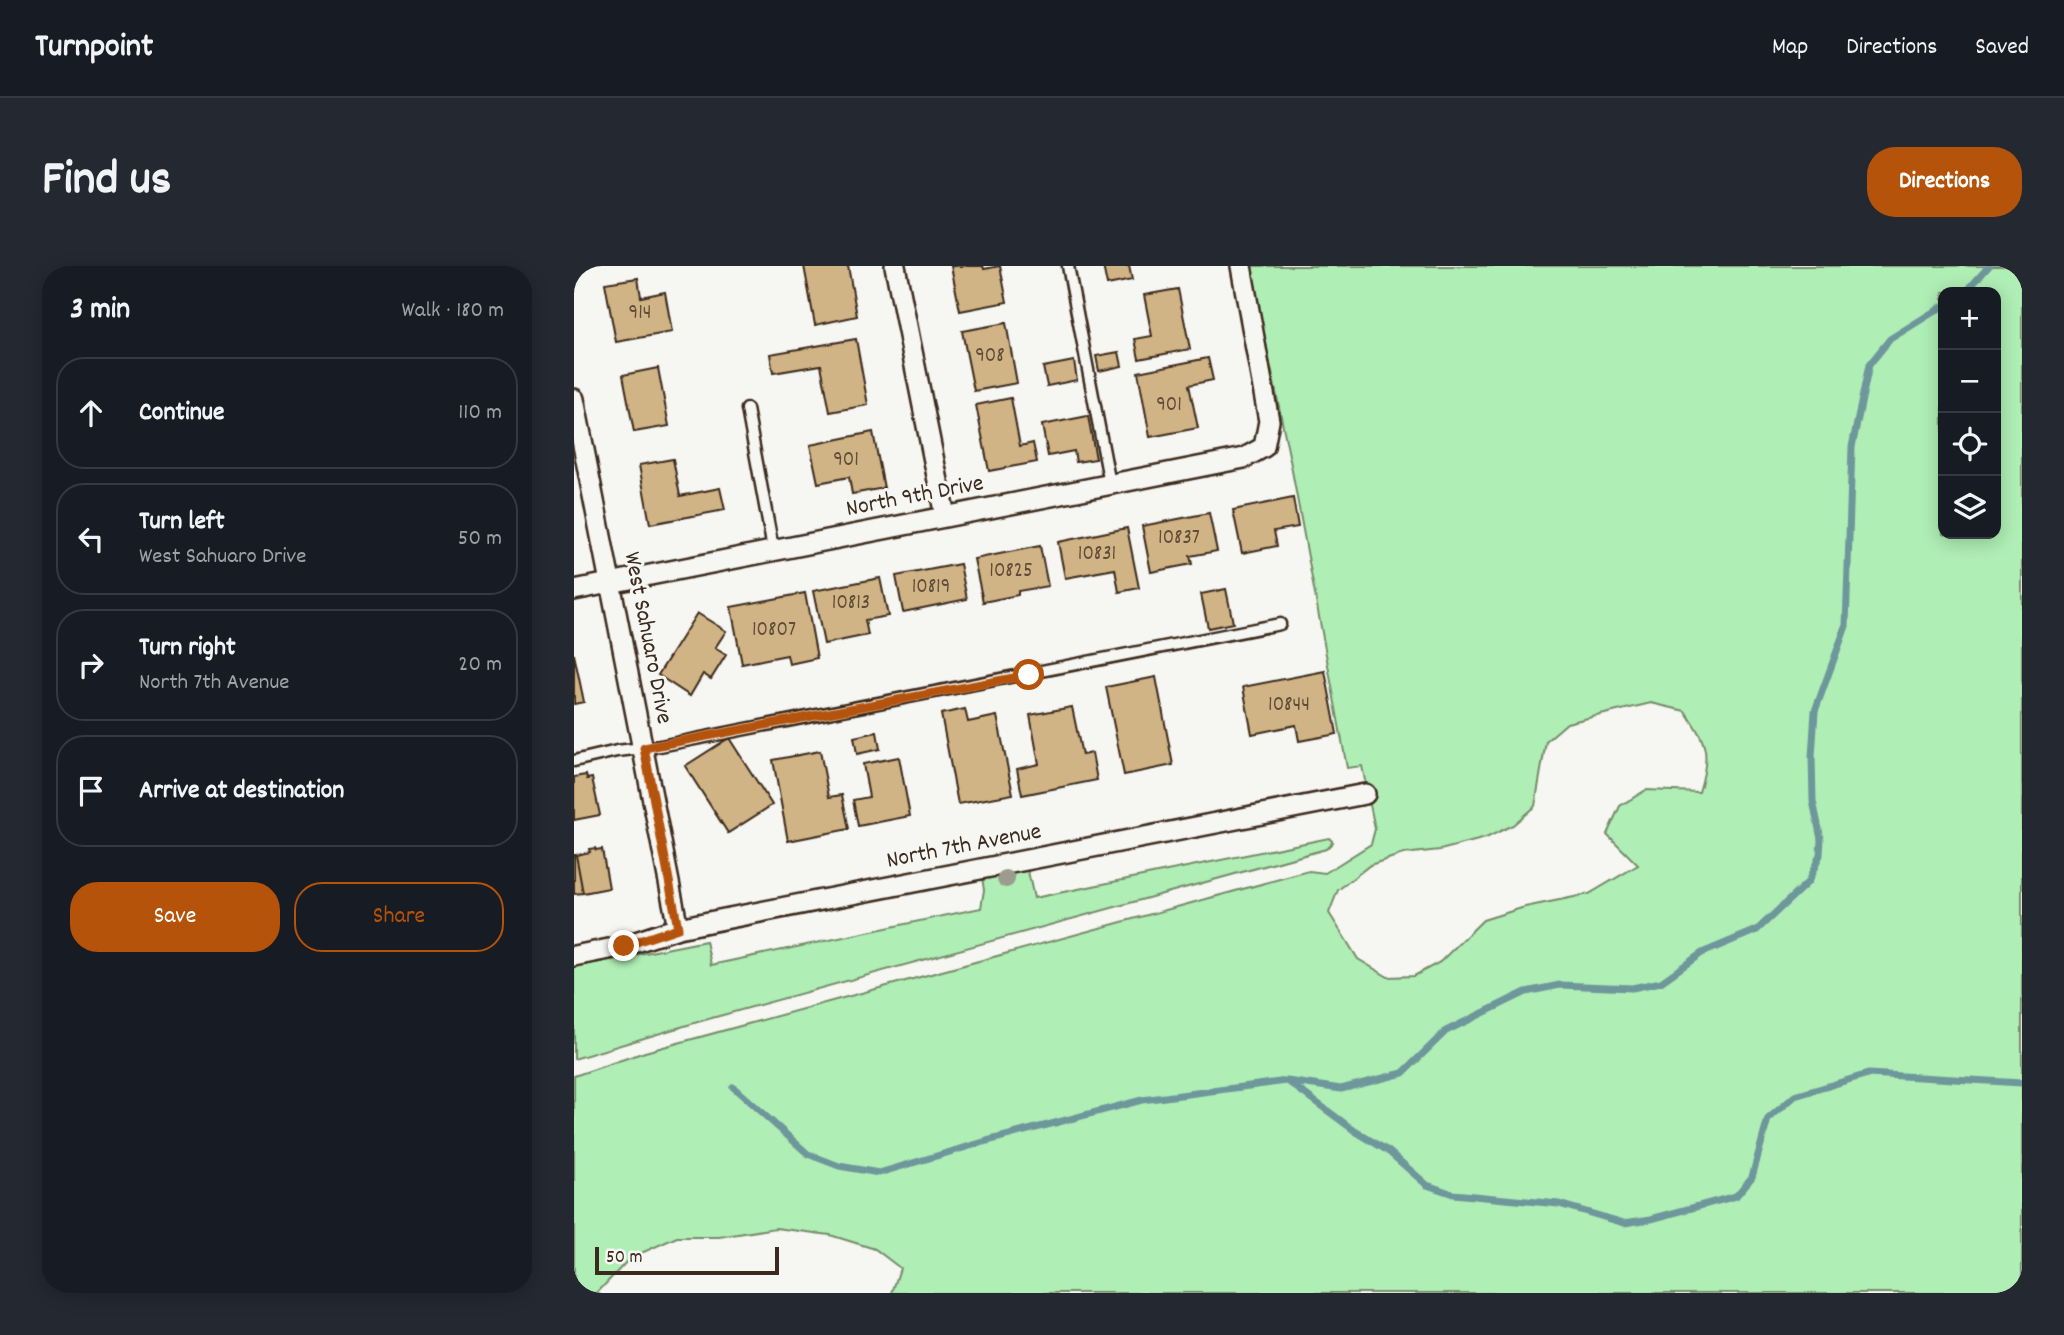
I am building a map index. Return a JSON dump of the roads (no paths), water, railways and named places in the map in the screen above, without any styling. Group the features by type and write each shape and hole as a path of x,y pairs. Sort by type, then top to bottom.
{"street":[{"path":"895,266 945,516"},
{"name":"North 9th Drive","path":"574,590 1244,458 1264,447 1269,421 1241,266"},
{"name":"West Sahuaro Drive","path":"574,399 678,928"},
{"name":"North 7th Avenue","path":"574,956 624,946 678,928 1365,794"}],"lane":[{"path":"1068,266 1110,484"},
{"path":"747,409 773,549"},
{"path":"574,761 1280,624"}],"waterway":[{"path":"1970,287 1989,266"},
{"path":"733,1087 808,1154 839,1166 879,1173 1142,1100 1287,1081 1341,1089 1403,1073 1446,1031 1526,992 1560,985 1632,988 1661,982 1702,953 1757,930 1808,882 1820,855 1821,839 1813,801 1815,711 1846,626 1852,447 1869,365 1890,339 1938,309"},
{"path":"1290,1083 1355,1131 1388,1151 1427,1185 1453,1194 1559,1204 1624,1223 1651,1219 1736,1196 1752,1177 1768,1119 1795,1096 1868,1074 2022,1083"}]}
